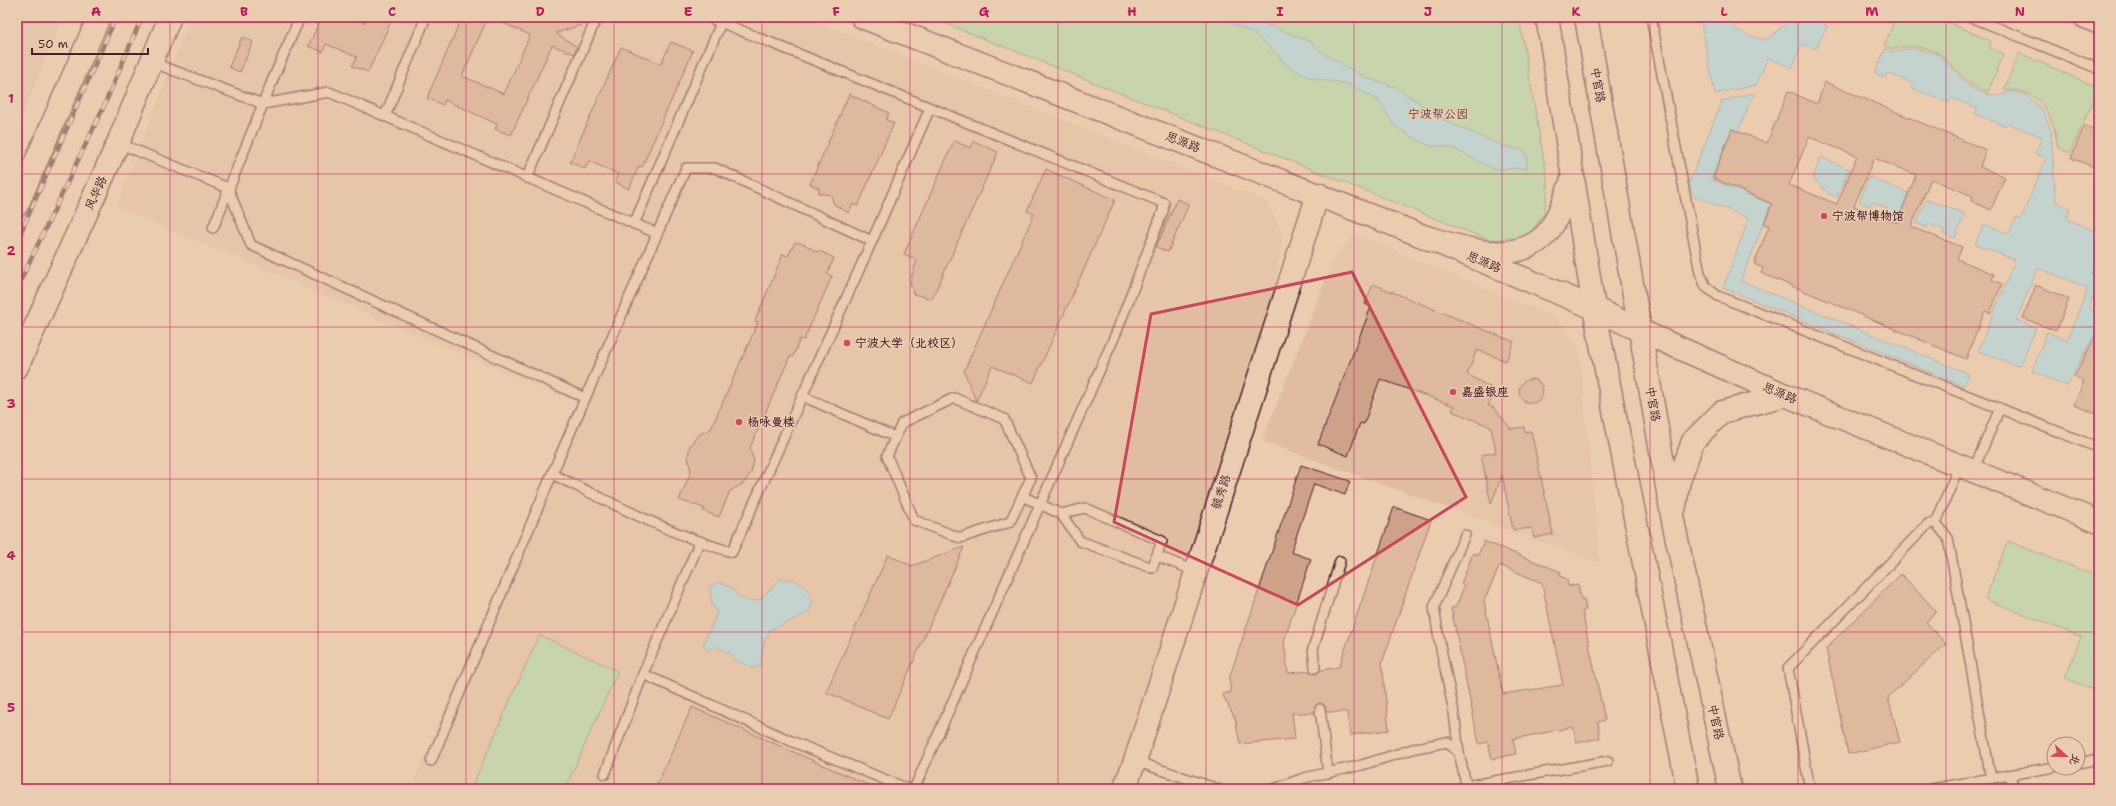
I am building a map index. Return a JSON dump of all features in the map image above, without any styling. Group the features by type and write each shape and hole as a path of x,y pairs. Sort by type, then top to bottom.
{"main road":[{"path":"17,205 99,17"},
{"name":"风华路","path":"17,367 118,143 170,17"},
{"name":"思源路","path":"862,17 1420,235 1594,308 1641,331 1785,395 2099,522"},
{"path":"1547,17 1594,308 1688,789"},
{"name":"中官路","path":"1586,17 1673,521 1730,789"},
{"path":"2085,17 2099,23"},
{"path":"1420,235 1472,251 1519,252 1543,237 1550,228 1573,176"},
{"name":"毓秀路","path":"1124,789 1135,761 1318,194"},
{"path":"1673,521 1679,482 1694,441 1722,412 1785,395"}],"lane":[{"path":"213,228 228,188 300,17"},
{"path":"385,116 426,17"},
{"path":"527,178 597,17"},
{"path":"708,17 1164,203 1163,211 1117,331 1039,504 914,789"},
{"path":"1651,17 1700,273 1706,287 1718,296 2099,448"},
{"path":"1971,17 2099,69"},
{"path":"634,224 721,23"},
{"path":"151,62 263,104 329,92 656,234"},
{"path":"552,474 637,515 700,541 732,552 930,108"},
{"path":"118,143 228,188 251,245 585,398"},
{"path":"430,761 552,474 686,168 715,168 872,241"},
{"path":"802,396 895,437"},
{"path":"954,398 1004,419 1031,478 1010,522 960,538 914,520 886,456 895,437 902,423 954,398"},
{"path":"1936,523 2000,408"},
{"path":"1022,496 1061,514 1080,541 1152,568 1162,541 1085,508 1061,514"},
{"path":"1936,523 1948,538 1991,779"},
{"path":"1810,789 1788,668 1928,524 1936,523"},
{"path":"1465,535 1434,607 1438,639 1454,713 1459,753 1466,787 1608,761"},
{"path":"605,774 643,674 700,541"},
{"path":"1157,556 1195,572"},
{"path":"1315,668 1313,648 1340,561"},
{"path":"643,674 791,741 908,789"},
{"path":"1320,709 1328,773"},
{"path":"1274,789 1304,778 1362,765 1416,748 1447,742 1459,753"},
{"path":"2086,761 2099,759"},
{"path":"1135,761 1218,789"},
{"path":"1931,789 2046,768"},
{"path":"2010,775 2014,789"}],"highlighted area":[{"path":"1352,272 1466,497 1298,605 1114,522 1151,314"}],"shaded area":[{"path":"17,17 63,17 17,129"},
{"name":"宁波大学（北校区）","path":"191,17 805,17 1267,201 1283,235 1275,284 1134,728 1111,789 431,789 413,782 577,403 116,207"},
{"path":"1356,234 1557,318 1579,347 1600,563 1262,441 1335,256"}],"green space":[{"name":"宁波帮公园","path":"929,17 1519,17 1548,184 1544,214 1527,237 1489,240"},
{"path":"1896,17 1937,17 1991,41 1990,48 2004,54 1988,92 1970,84 1940,54 1928,49 1909,46 1893,49 1884,46"},
{"path":"2019,53 2099,88 2070,153 2058,148 2053,125 2049,115 2036,99 2028,94 2004,90"},
{"path":"2008,541 2099,577 2099,692 2065,678 2081,637 1985,599"},
{"path":"539,635 618,671 565,789 471,789"}],"water":[{"path":"1217,17 1253,17 1265,24 1311,42 1321,52 1366,78 1395,87 1448,122 1503,146 1525,151 1528,168 1494,169 1455,149 1443,146 1430,146 1408,135 1394,125 1378,100 1348,84 1311,78 1286,65 1279,56 1254,33"},
{"path":"1700,17 1729,17 1731,23 1740,31 1750,36 1762,39 1768,39 1793,17 1819,17 1821,22 1827,26 1816,49 1802,44 1792,68 1768,58 1756,85 1715,94"},
{"path":"1911,48 1938,54 1970,87 1987,94 1998,96 2012,91 2026,95 2043,110 2051,131 2056,202 2070,209 2067,219 2099,233 2099,254 2091,274 2094,276 2092,282 2098,285 2089,308 2099,312 2099,326 2067,386 2032,371 2047,332 2067,340 2088,288 2038,268 2016,320 2036,328 2020,367 1978,351 2015,260 1975,244 1984,224 2009,234 2016,217 2021,219 2046,158 2035,154 2042,137 2007,123 2005,126 1975,114 1977,108 1952,98 1949,103 1911,88 1913,83 1887,73 1885,78 1875,73 1885,49 1893,52"},
{"path":"1754,93 1738,131 1732,129 1711,179 1771,204 1741,281 1969,374 1964,386 1723,288 1749,218 1693,196 1689,183 1722,101"},
{"path":"1821,157 1849,169 1837,197 1829,194 1813,178"},
{"path":"1869,177 1908,193 1898,217 1886,212 1887,208 1872,202 1870,206 1859,202"},
{"path":"1926,199 1965,214 1955,238 1943,233 1944,230 1929,224 1927,228 1916,223"},
{"path":"780,579 792,580 801,584 813,602 808,613 770,630 764,642 760,666 753,668 733,660 733,655 714,646 709,650 703,646 717,613 712,604 710,587 719,582 733,589 738,596 747,601 760,600"}],"building":[{"path":"322,17 350,17 364,23 367,17 393,17 368,72 352,66 357,57 326,44 323,52 308,46"},
{"path":"462,17 488,17 462,76 504,94 530,35 489,17 590,17 588,23 556,33 577,47 574,54 552,45 511,135 495,129 497,124 445,100 443,105 427,98"},
{"path":"242,37 253,42 240,72 229,67"},
{"path":"671,42 693,51 642,167 639,166 629,189 615,182 618,174 589,161 585,169 570,162 621,47 661,64"},
{"name":"宁波帮博物馆","path":"1825,82 1986,150 1980,167 2005,177 1991,210 1971,201 1973,196 1931,179 1911,227 1962,247 1957,259 1994,274 1992,280 2002,284 1990,313 1985,311 1966,359 1761,273 1763,268 1754,264 1769,226 1764,224 1772,204 1713,178 1732,129 1767,143 1788,91 1817,104","holes":["1809,137 1857,156 1837,204 1789,185","1874,158 1916,175 1897,223 1854,206"]},
{"path":"849,94 889,113 886,120 894,123 858,206 853,204 848,213 834,204 831,195 818,193 820,189 810,184"},
{"path":"2084,126 2099,132 2099,169 2071,158"},
{"path":"954,141 971,148 974,141 998,152 932,299 913,294 910,282 917,260 904,254"},
{"path":"1046,169 1115,200 1033,383 992,366 976,401 964,371 1034,214 1027,211"},
{"path":"1177,199 1189,204 1168,252 1156,247"},
{"name":"杨咏曼楼","path":"795,242 804,244 817,252 820,251 834,258 827,274 832,276 804,340 800,339 793,357 790,356 750,448 754,461 751,473 743,484 730,491 719,517 703,511 704,508 679,500 691,472 688,457 690,445 698,435 711,429 758,322 755,321 783,254 788,256"},
{"path":"1373,284 1514,342 1506,361 1477,350 1467,374 1493,389 1490,394 1494,396 1488,405 1494,408 1511,429 1524,427 1525,432 1531,431 1553,534 1534,538 1532,528 1513,530 1502,475 1491,504 1481,455 1496,452 1491,427 1452,411 1454,406 1380,379 1364,424 1360,423 1348,456 1318,444 1371,307 1365,304"},
{"path":"2036,285 2069,299 2056,331 2023,318"},
{"path":"2099,329 2099,415 2074,405 2084,381 2074,377"},
{"path":"1531,379 1540,382 1543,391 1540,400 1531,403 1522,400 1519,391 1522,382"},
{"path":"1301,465 1350,481 1345,495 1314,484 1291,552 1311,559 1284,641 1288,673 1310,671 1316,674 1321,670 1339,667 1394,507 1431,520 1382,663 1389,730 1350,735 1347,712 1326,712 1325,706 1320,703 1315,706 1314,713 1292,713 1295,739 1240,744 1235,718 1222,694 1231,692 1229,679"},
{"path":"1484,541 1561,572 1560,576 1567,579 1568,586 1578,584 1581,599 1584,599 1586,610 1582,611 1605,720 1598,722 1600,738 1577,743 1573,727 1513,739 1516,754 1492,759 1488,742 1479,744 1451,608 1456,607 1464,586 1461,584 1473,553 1478,555","holes":["1500,565 1542,583 1563,685 1503,694 1484,601"]},
{"path":"964,547 888,719 826,692 888,555 912,566"},
{"path":"1901,574 1936,611 1926,622 1946,644 1888,697 1900,742 1848,754 1826,648"},
{"path":"692,707 877,789 655,789"}],"railway":[{"path":"17,241 116,17"},
{"path":"17,288 104,106 142,17"}],"place":[{"name":"宁波帮博物馆","path":"1824,216"},
{"name":"宁波大学（北校区）","path":"847,343"},
{"name":"嘉盛银座","path":"1453,392"},
{"name":"杨咏曼楼","path":"739,422"}]}
